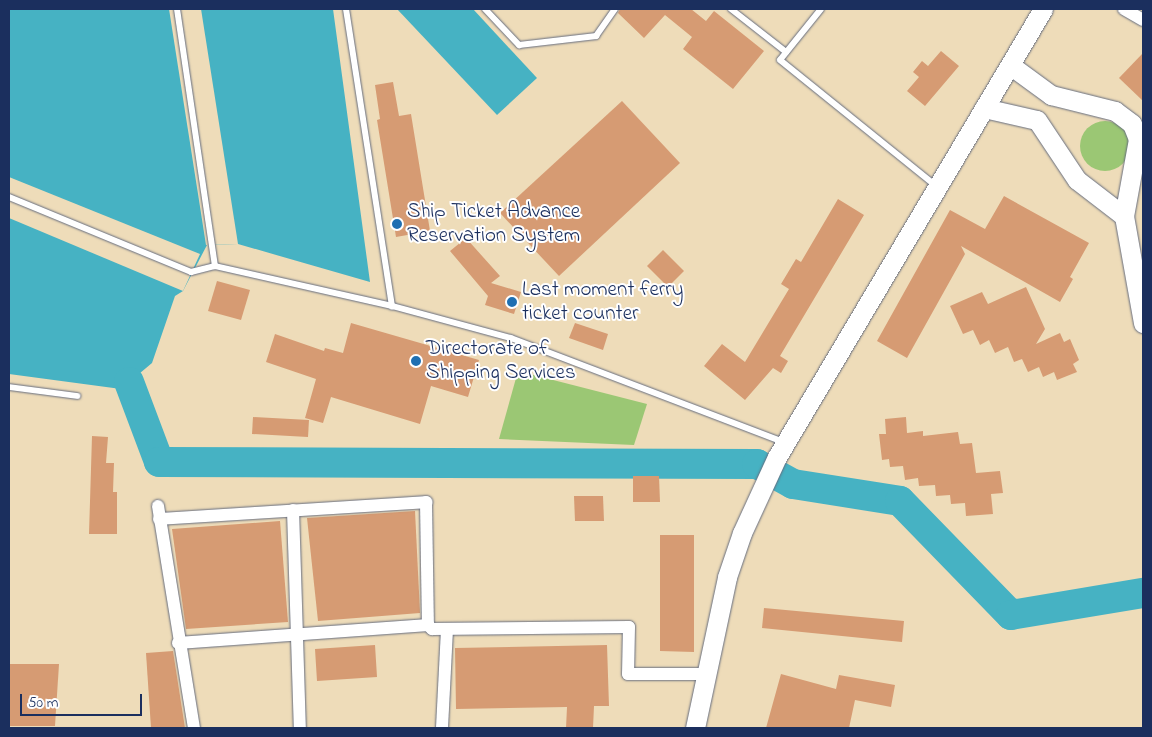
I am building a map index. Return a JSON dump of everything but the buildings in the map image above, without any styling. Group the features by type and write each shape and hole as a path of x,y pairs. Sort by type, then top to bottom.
{"street":[{"path":"695,728 727,577 780,450 1043,9"},
{"path":"1124,9 1143,20"},
{"path":"1010,65 1051,95 1115,111 1132,124 1138,139 1124,216 1143,324"},
{"path":"984,108 1037,120 1077,180 1124,216"},
{"path":"194,728 178,643 158,512 293,510 426,502 428,625 432,629 629,627 628,674 706,674"},
{"path":"293,510 295,635 300,728"},
{"path":"178,643 428,625"},
{"path":"442,728 446,629"}],"lane":[{"path":"177,9 215,266"},
{"path":"346,9 392,306"},
{"path":"485,9 519,45 596,36 616,9"},
{"path":"731,9 786,52"},
{"path":"820,9 780,60 937,186"},
{"path":"9,197 191,272 215,266 392,306 511,338 780,450"},
{"path":"9,386 77,396"}],"green space":[{"path":"1105,121 1115,123 1123,128 1128,136 1130,146 1128,156 1123,164 1115,169 1105,171 1095,169 1087,164 1082,156 1080,146 1082,136 1087,128 1095,123"},
{"path":"518,371 647,404 634,445 499,439"}],"water":[{"path":"9,9 333,9 370,282 238,244 207,245 183,291 175,296 152,363 121,389 9,374"},
{"path":"397,9 473,9 537,78 497,115"}],"pier":[{"path":"169,9 201,9 238,244 206,245"},
{"path":"9,177 200,254 183,291 9,218"}],"waterway":[{"path":"129,382 159,462 757,464 793,484 900,501 1011,615 1143,593"}],"place":[{"name":"Ship Ticket Advance Reservation System","path":"397,224"},
{"name":"Last moment ferry ticket counter","path":"512,302"},
{"name":"Directorate of Shipping Services","path":"416,361"}]}
